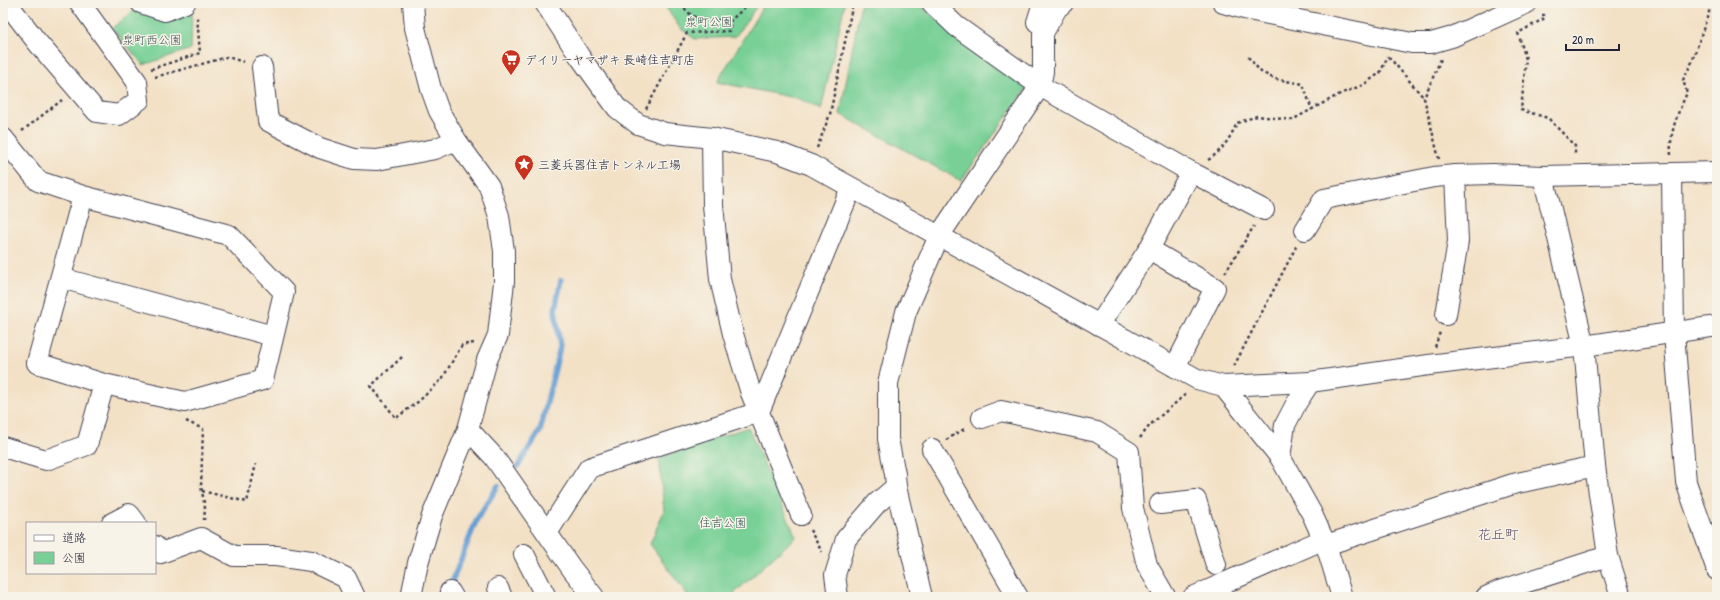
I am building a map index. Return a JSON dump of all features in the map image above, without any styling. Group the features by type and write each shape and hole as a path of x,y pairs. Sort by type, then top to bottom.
{"street":[{"path":"7,3 37,42 97,112 119,115 138,100 135,78 80,3"},
{"path":"141,3 165,11 191,7"},
{"path":"411,597 418,563 432,516 468,429 487,360 498,335 504,282 504,251 499,216 490,186 456,140 439,112 431,89 415,28 413,3"},
{"path":"545,3 580,57 617,108 638,124 665,133 712,138 777,152 810,165 1197,379 1223,386 1310,382 1429,365 1584,346 1717,326"},
{"path":"932,3 956,26 1040,86 1191,172 1264,210"},
{"path":"922,597 896,487 888,439 888,383 906,312 939,236 1040,86 1043,72 1044,33 1057,8 1062,3"},
{"path":"1223,3 1244,9 1412,43 1431,43 1452,37 1528,3"},
{"path":"262,67 268,121 320,148 354,160 377,160 435,149 456,140"},
{"path":"712,138 713,205 720,279 733,334 751,393 801,515"},
{"path":"5,140 38,181 83,196 229,235 284,292 263,380 185,402 104,384 37,363 83,196"},
{"path":"1099,325 1148,249 1191,172"},
{"path":"1305,230 1324,198 1449,176 1543,176 1717,172"},
{"path":"1672,174 1674,333 1686,482 1717,570"},
{"path":"1446,315 1458,241 1449,176"},
{"path":"1543,176 1584,346 1595,466 1608,556 1621,597"},
{"path":"547,533 589,468 759,412 851,188"},
{"path":"1148,249 1215,288 1175,367"},
{"path":"61,278 273,336"},
{"path":"1280,457 1285,425 1296,402 1310,382"},
{"path":"3,448 46,460 87,445 104,384"},
{"path":"1223,386 1280,457 1312,514 1324,542 1342,597"},
{"path":"982,418 1001,411 1097,432 1129,452 1133,508 1147,565 1164,596"},
{"path":"468,429 494,457 572,569 594,597"},
{"path":"932,449 1018,597"},
{"path":"1193,597 1324,542 1513,484 1595,466"},
{"path":"838,597 835,575 846,539 877,504 896,487"},
{"path":"1160,504 1196,500 1216,565"},
{"path":"114,522 129,514 135,522"},
{"path":"156,547 161,554 201,538 234,556 276,556 311,561 346,578 355,597"},
{"path":"524,554 546,597"},
{"path":"1486,597 1499,591 1608,556"}],"path":[{"path":"681,3 691,16 700,20 731,20"},
{"path":"638,124 687,33 729,31 731,20 750,3"},
{"path":"810,165 830,114 853,3"},
{"path":"1672,174 1670,143 1678,112 1687,93 1683,80 1692,62 1712,3"},
{"path":"135,78 200,53 191,7"},
{"path":"1544,15 1546,18 1518,33 1526,59 1521,110 1548,118 1575,146 1574,175"},
{"path":"1424,98 1452,37"},
{"path":"1191,172 1215,156 1228,143 1237,123 1257,116 1292,120 1340,94 1363,85 1380,73 1388,54 1424,98 1449,176"},
{"path":"135,78 227,57 262,67"},
{"path":"1248,57 1261,72 1275,79 1303,84 1312,110"},
{"path":"5,140 76,88"},
{"path":"1215,288 1264,210"},
{"path":"1223,386 1305,230"},
{"path":"1429,365 1446,315"},
{"path":"402,357 371,386 396,418 419,401 442,379 462,345 479,342"},
{"path":"1129,452 1150,425 1188,392 1197,379"},
{"path":"180,417 204,429 201,486 205,508 201,538"},
{"path":"202,491 247,502 256,464"},
{"path":"801,515 835,575"}],"green space":[{"name":"泉町公園","path":"663,3 759,3 735,37 695,39 680,28"},
{"path":"765,3 845,3 821,110 800,99 717,82"},
{"path":"861,3 916,3 1027,88 961,181 840,114"},
{"name":"泉町西公園","path":"136,9 170,18 192,11 191,49 143,65 112,28"},
{"name":"住吉公園","path":"748,427 796,537 730,597 689,597 650,544 664,511 659,458"}],"waterway":[{"path":"518,466 540,431 560,347 555,310 561,280"},
{"path":"449,589 477,519 498,486"}],"place":[{"name":"デイリーヤマザキ 長崎住吉町店","path":"511,76"},
{"name":"三菱兵器住吉トンネル工場","path":"524,181"}],"district":[{"name":"花丘町","path":"1498,533"}]}
